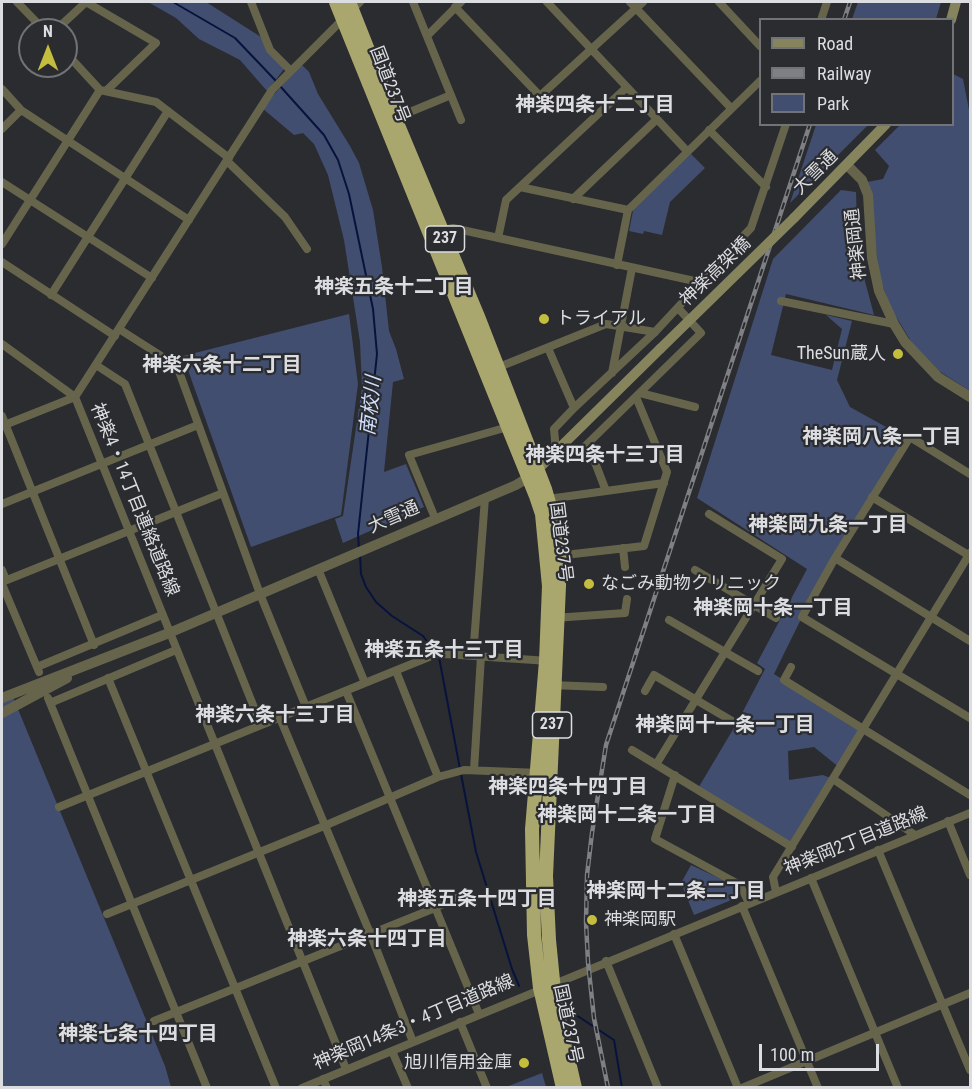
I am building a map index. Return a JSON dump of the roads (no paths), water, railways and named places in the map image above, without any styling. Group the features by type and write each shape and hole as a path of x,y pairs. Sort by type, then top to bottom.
{"highway":[{"name":"国道237号","path":"336,2 351,7 390,120 533,473 553,556"},
{"name":"国道237号","path":"491,370 508,427 548,499 555,524 551,661 543,773 532,829 532,884 534,935 547,985 563,1088"},
{"name":"国道237号","path":"547,985 557,1011 576,1088"}],"main road":[{"path":"952,18 956,2"},
{"name":"大雪通","path":"794,218 884,126"},
{"name":"神楽高架橋","path":"660,349 794,218"},
{"name":"大雪通","path":"533,473 660,349"}],"street":[{"path":"17,2 32,18"},
{"path":"2,244 66,141 103,90 156,42 86,2 69,18"},
{"path":"250,2 270,50 290,70"},
{"path":"413,2 461,120"},
{"path":"547,2 687,151"},
{"path":"719,2 759,45"},
{"path":"822,18 827,2"},
{"path":"427,36 458,4 540,96 592,50 636,4 731,108"},
{"name":"神楽4・14丁目連絡道路線","path":"346,1069 75,397 278,84 351,7"},
{"path":"78,65 103,90 156,102 168,111 228,160 268,199 285,217 307,249"},
{"path":"616,264 628,210 759,82"},
{"path":"498,238 506,200 627,87"},
{"path":"2,89 21,110 189,220"},
{"path":"390,120 451,96"},
{"path":"2,129 21,110"},
{"path":"51,295 168,111"},
{"path":"573,199 657,119"},
{"path":"678,308 701,333 578,453 556,451 554,429 678,308 699,282 752,228 785,126"},
{"path":"709,130 766,187"},
{"name":"神楽岡通","path":"848,165 862,180 868,195 872,258 879,291 894,324 905,342 938,377 970,398"},
{"path":"2,182 152,278"},
{"path":"520,187 628,210"},
{"path":"436,232 453,228 699,282"},
{"path":"2,262 51,295 177,366 260,594 306,707"},
{"path":"612,373 632,268"},
{"path":"781,301 894,324"},
{"path":"491,370 606,324 654,332"},
{"path":"2,344 75,397"},
{"path":"548,348 574,408"},
{"path":"96,365 125,384 261,725"},
{"path":"638,395 694,407"},
{"path":"553,556 644,546 667,472 638,395"},
{"path":"3,426 75,397"},
{"path":"2,416 3,426 94,645"},
{"path":"2,504 198,425"},
{"path":"435,518 409,455 508,427"},
{"path":"970,474 910,437 835,558 802,617 970,718"},
{"path":"588,444 606,491"},
{"name":"大雪通","path":"2,698 169,633 516,485 533,473"},
{"path":"548,499 664,483"},
{"path":"3,582 223,493"},
{"path":"776,892 773,877 970,555 872,497"},
{"path":"474,770 477,656 486,498"},
{"path":"657,763 782,559 709,513"},
{"path":"623,548 625,567"},
{"path":"835,558 970,640"},
{"path":"318,569 365,683"},
{"path":"2,570 3,582 38,670 162,615"},
{"path":"695,570 776,618"},
{"path":"553,618 624,613 627,599"},
{"path":"669,620 758,672"},
{"path":"176,650 49,700 207,1088"},
{"path":"444,654 551,661"},
{"path":"59,807 429,657"},
{"name":"大雪通","path":"2,713 101,659"},
{"path":"791,667 784,680 970,795"},
{"path":"396,670 438,777"},
{"path":"645,690 654,675 732,721"},
{"path":"108,678 276,1088"},
{"path":"549,685 603,687"},
{"path":"346,691 479,1014"},
{"path":"280,718 413,1042"},
{"path":"632,750 657,763 792,847"},
{"path":"108,915 438,777 474,770 543,773"},
{"path":"675,775 655,838 740,885 818,1088"},
{"path":"833,779 915,835"},
{"name":"神楽岡2丁目道路線","path":"547,985 970,813"},
{"path":"948,821 970,875"},
{"path":"878,850 970,1070"},
{"path":"812,878 898,1088"},
{"path":"154,1021 467,893"},
{"path":"674,934 740,1088 970,993"},
{"path":"606,961 658,1088"},
{"name":"神楽岡14条3・4丁目道路線","path":"302,1088 325,1083 346,1069 547,985"},
{"path":"460,1022 487,1088"},
{"path":"392,1051 408,1088"}],"waterway":[{"name":"南校川","path":"173,2 235,38 276,81"},
{"name":"南校川","path":"280,86 324,135 338,160 349,194 373,309 377,354 358,534 359,549"},
{"name":"南校川","path":"360,555 361,574 376,602 392,616 423,636 439,657 460,769"},
{"path":"461,774 476,852 519,986"},
{"path":"567,1014 576,1015 614,1040 622,1088"}],"railway":[{"path":"845,18 850,2"},
{"path":"608,1088 594,1018 586,922 587,875 606,745 809,126"}],"place":[{"name":"トライアル","path":"544,319"},
{"name":"TheSun蔵人","path":"898,354"},
{"name":"なごみ動物クリニック","path":"589,584"},
{"name":"神楽岡駅","path":"592,920"},
{"name":"旭川信用金庫","path":"524,1063"}],"district":[{"name":"神楽四条十二丁目","path":"595,106"},
{"name":"神楽五条十二丁目","path":"394,288"},
{"name":"神楽六条十二丁目","path":"222,366"},
{"name":"神楽岡八条一丁目","path":"882,438"},
{"name":"神楽四条十三丁目","path":"605,456"},
{"name":"神楽岡九条一丁目","path":"828,526"},
{"name":"神楽岡十条一丁目","path":"773,609"},
{"name":"神楽五条十三丁目","path":"444,651"},
{"name":"神楽六条十三丁目","path":"275,716"},
{"name":"神楽岡十一条一丁目","path":"725,726"},
{"name":"神楽四条十四丁目","path":"568,788"},
{"name":"神楽岡十二条一丁目","path":"627,816"},
{"name":"神楽岡十二条二丁目","path":"676,892"},
{"name":"神楽五条十四丁目","path":"477,900"},
{"name":"神楽六条十四丁目","path":"367,940"},
{"name":"神楽七条十四丁目","path":"138,1035"}]}
